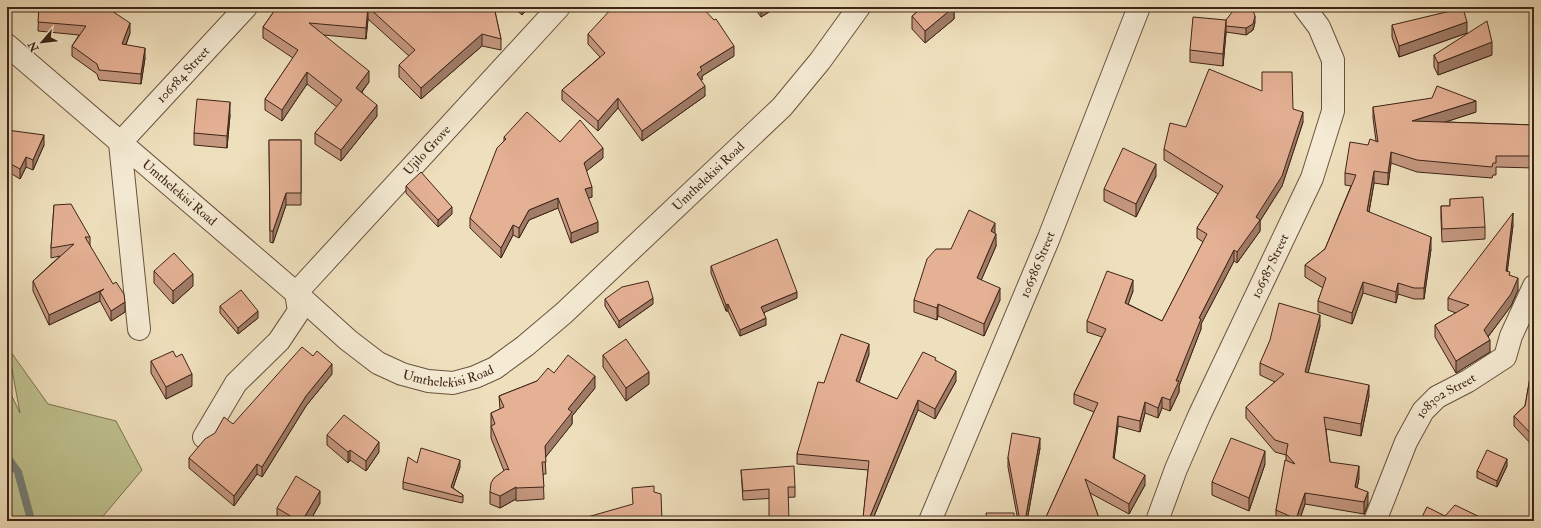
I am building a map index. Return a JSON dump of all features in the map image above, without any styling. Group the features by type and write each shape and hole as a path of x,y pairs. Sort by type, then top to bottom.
{"street":[{"name":"106584 Street","path":"120,143 246,7"},
{"name":"Ujilo Grove","path":"296,293 559,7"},
{"name":"Umthelekisi Road","path":"7,45 296,293 348,340 378,363 402,374 428,381 453,383 475,377 495,368 526,346 564,313 782,107 820,61 859,7"},
{"name":"106586 Street","path":"930,521 1048,240 1139,7"},
{"name":"106587 Street","path":"1157,521 1176,469 1199,416 1312,178 1333,111 1333,60 1319,27 1304,7"},
{"path":"120,143 139,329"},
{"name":"108302 Street","path":"1375,521 1406,442 1423,411 1436,397 1468,381 1505,357 1511,336 1534,286"},
{"path":"204,437 236,384 279,340 299,311 296,293"}],"green space":[{"path":"8,348 48,404 116,421 142,470 99,521 7,521 7,386 20,413"}],"building":[{"path":"39,7 106,7 130,23 122,44 145,48 141,74 99,70 97,64 72,46 86,26 38,22"},
{"path":"277,7 368,7 366,28 309,23 369,71 356,88 377,105 341,150 315,133 342,100 307,72 282,110 265,99 298,50 263,27"},
{"path":"368,7 494,7 501,39 482,34 421,88 399,65 415,50"},
{"path":"613,7 702,7 714,20 716,19 734,46 700,67 702,70 697,74 705,86 642,131 618,98 598,121 562,90 605,53 588,34"},
{"path":"923,7 954,7 925,31 912,16"},
{"path":"1236,7 1252,8 1255,16 1253,24 1246,28 1226,26 1226,20"},
{"path":"1463,8 1467,22 1399,46 1392,25"},
{"path":"1193,17 1226,20 1223,54 1190,50"},
{"path":"1487,21 1492,42 1438,63 1434,55"},
{"path":"1209,69 1262,91 1262,72 1292,72 1293,109 1303,112 1282,176 1256,217 1260,220 1237,252 1234,250 1199,318 1201,319 1176,381 1179,381 1170,400 1162,397 1158,408 1145,402 1140,421 1118,416 1113,458 1145,475 1129,504 1085,479 1100,521 1047,521 1046,517 1098,403 1074,394 1106,329 1087,321 1107,271 1133,280 1125,303 1162,321 1207,234 1197,228 1223,186 1164,149 1170,123 1186,127"},
{"path":"1437,86 1476,101 1412,121 1534,125 1534,156 1496,156 1496,163 1493,163 1492,167 1417,160 1391,152 1388,173 1374,171 1367,211 1431,237 1424,288 1414,288 1398,283 1396,292 1363,282 1352,313 1318,301 1326,278 1305,265 1325,249 1356,175 1345,173 1350,142 1368,145 1370,139 1378,142 1373,107 1432,98"},
{"path":"197,99 230,102 227,136 194,133"},
{"path":"527,112 560,142 580,120 603,148 584,163 592,187 585,189 598,222 571,233 558,198 529,210 519,228 513,225 501,248 470,218 497,148 506,139 504,137"},
{"path":"7,130 44,135 33,160 26,157 20,169 7,162"},
{"path":"269,140 301,140 301,193 286,193 273,231 270,231"},
{"path":"1123,148 1156,164 1136,204 1104,189"},
{"path":"421,172 452,207 438,220 406,186"},
{"path":"1483,197 1485,227 1442,229 1441,206 1450,206 1450,199"},
{"path":"71,204 90,237 85,237 113,284 116,282 124,294 125,302 111,311 100,292 104,289 49,315 33,281 74,244 51,248 54,205"},
{"path":"969,210 995,223 991,231 996,234 977,278 1000,288 984,324 938,304 937,308 914,300 927,259 936,249 951,249"},
{"path":"1513,213 1506,271 1510,272 1509,275 1518,278 1511,294 1484,330 1490,340 1456,361 1435,325 1469,305 1448,298"},
{"path":"777,239 797,292 761,307 766,318 740,330 728,304 726,305 711,266"},
{"path":"174,253 193,274 173,291 154,271"},
{"path":"648,281 653,298 619,321 605,299 622,287"},
{"path":"241,290 258,311 238,328 220,306"},
{"path":"1279,303 1320,315 1305,372 1369,385 1361,424 1324,417 1330,462 1359,466 1355,487 1368,492 1364,502 1305,493 1296,519 1276,510 1285,460 1295,464 1286,454 1288,444 1275,440 1246,407 1284,374 1260,363 1270,340"},
{"path":"841,334 869,344 856,381 897,399 923,352 936,358 935,360 956,371 935,409 918,400 869,519 863,518 869,461 797,454 818,382 824,383"},
{"path":"626,339 649,372 626,388 603,355"},
{"path":"302,347 313,356 317,351 332,364 306,396 262,467 257,464 234,496 189,458 205,439 215,433 224,417 233,424"},
{"path":"173,351 176,357 182,354 192,374 166,387 151,361"},
{"path":"568,355 595,376 568,409 572,412 545,446 546,462 542,462 544,487 516,487 500,496 490,492 491,483 494,478 506,469 509,470 491,426 495,424 491,413 504,407 499,396 537,381 548,368 554,373"},
{"path":"1534,355 1534,437 1514,416 1525,406"},
{"path":"344,415 379,442 366,461 350,450 348,452 327,435"},
{"path":"1012,433 1040,438 1025,521 1020,521 1008,457"},
{"path":"1231,438 1265,451 1249,498 1212,482"},
{"path":"421,448 460,460 451,487 463,495 462,497 403,482 408,457 417,463"},
{"path":"1487,450 1507,459 1497,481 1477,471"},
{"path":"794,466 795,487 788,487 789,521 769,521 769,489 743,491 741,470"},
{"path":"296,476 320,491 302,521 299,521 277,508"},
{"path":"654,486 654,492 661,494 662,521 585,521 584,518 633,504 632,488"},
{"path":"1455,505 1488,521 1420,521 1427,507 1445,516"},
{"path":"986,513 1014,513 1014,521 987,521"}],"waterway":[{"path":"7,457 18,472 30,516 28,521"}]}
